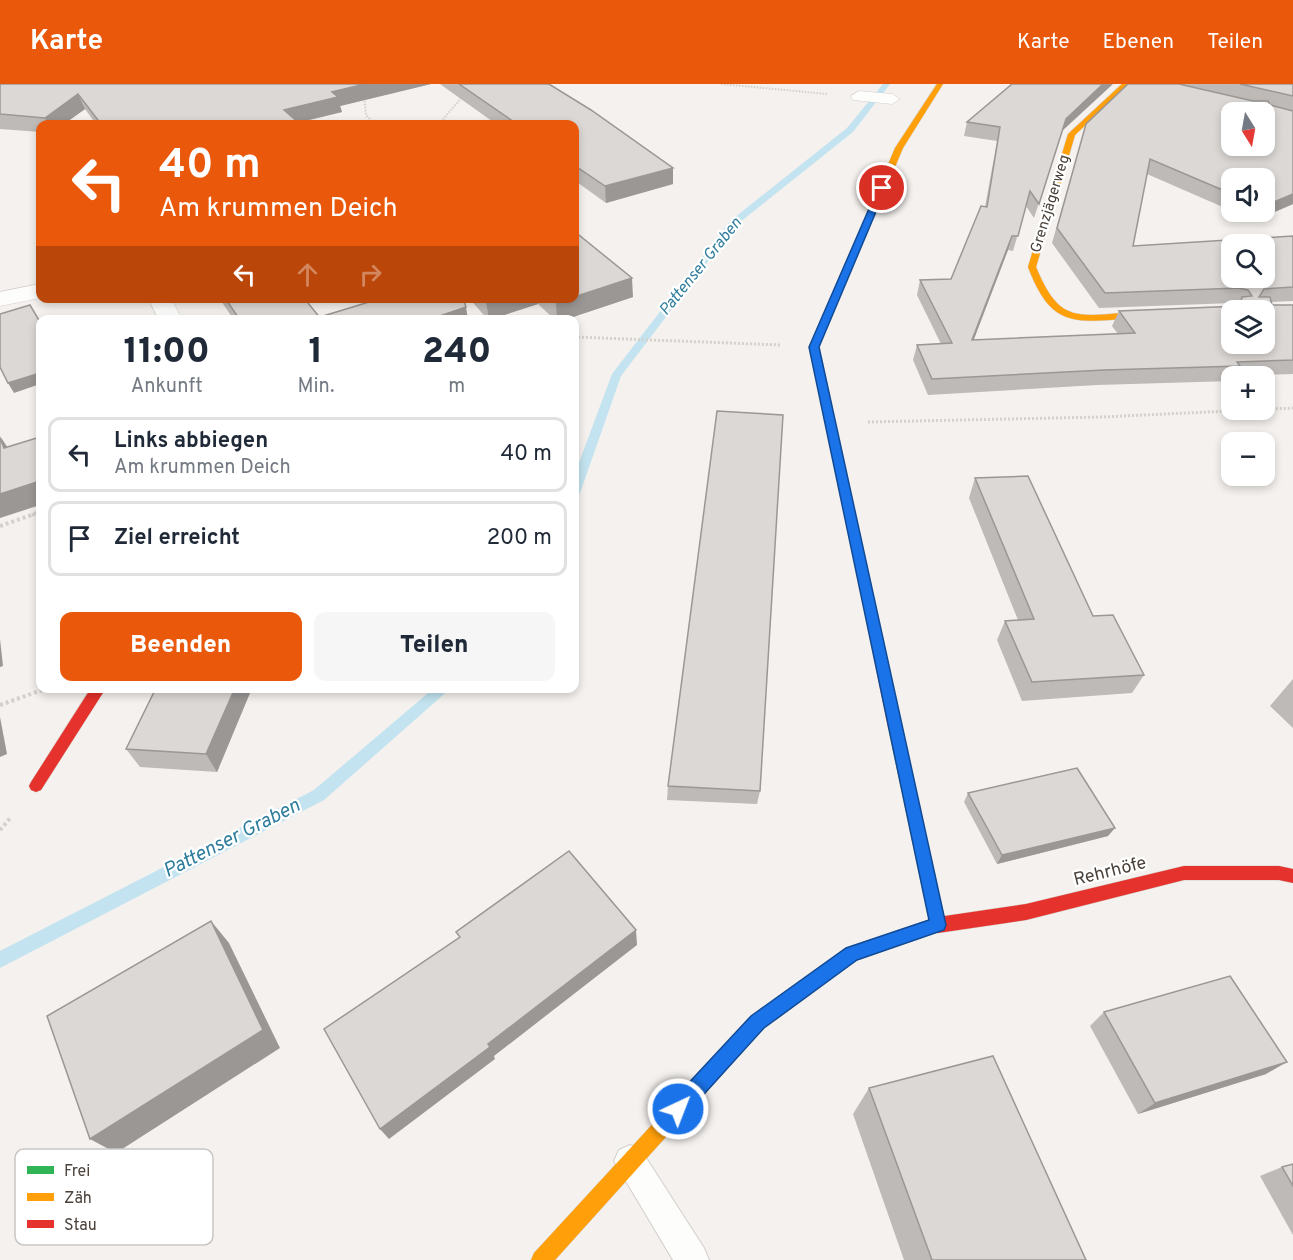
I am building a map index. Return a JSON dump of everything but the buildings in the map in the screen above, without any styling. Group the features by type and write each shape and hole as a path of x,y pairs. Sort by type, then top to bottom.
{"street":[{"path":"938,925 814,347 899,148 940,84"},
{"name":"Grenzjägerweg","path":"1126,84 1072,134 1032,267 1038,284 1058,310 1078,318 1221,312"},
{"path":"859,96 892,99"},
{"path":"0,299 36,292"},
{"path":"36,786 96,693"},
{"name":"Rehrhöfe","path":"541,1260 758,1022 852,954 938,925 1026,912 1184,873 1279,873 1293,876"}],"lane":[{"path":"630,1161 692,1260"}],"path":[{"path":"721,84 859,96"},
{"path":"358,90 364,96 366,115 370,120"},
{"path":"442,120 466,92"},
{"path":"579,337 669,339 814,347"},
{"path":"831,422 1102,417 1293,408"},
{"path":"0,526 36,513"},
{"path":"0,705 36,692"}],"waterway":[{"name":"Pattenser Graben","path":"579,479 616,376 732,224 850,130 887,84"},
{"name":"Pattenser Graben","path":"0,960 319,795 438,693"}],"traffic: fast":[{"path":"837,452 814,347 866,226"},
{"path":"1121,316 1221,312"},
{"path":"805,988 852,954 938,925 895,727"}],"traffic: slow":[{"path":"866,226 899,148 940,84"},
{"path":"1121,316 1094,319 1069,316 1049,299 1032,267 1072,134 1126,84"},
{"path":"541,1260 758,1022 805,988"}],"traffic: jam":[{"path":"837,452 895,727"},
{"path":"36,786 96,693"},
{"path":"938,925 1026,912 1184,873 1279,873 1293,876"}],"route":[{"path":"678,1109 758,1022 852,954 938,925 814,347 882,188"}]}
